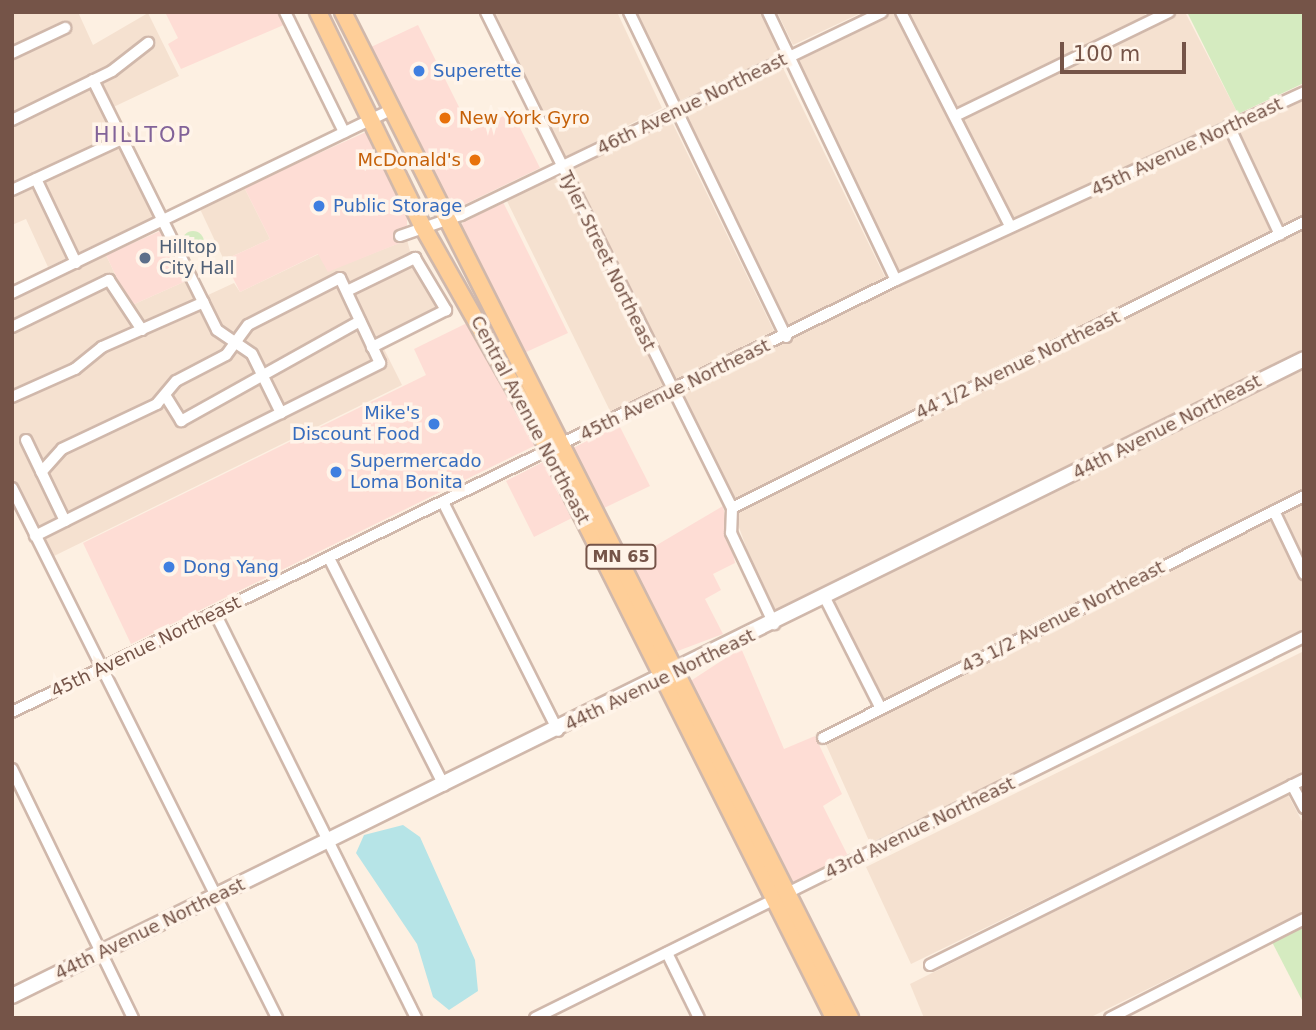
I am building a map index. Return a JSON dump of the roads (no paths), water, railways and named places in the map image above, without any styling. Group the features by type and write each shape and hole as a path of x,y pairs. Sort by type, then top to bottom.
{"main road":[{"name":"Central Avenue Northeast","path":"318,12 423,227 556,447 678,671 834,1018"},
{"name":"Central Avenue Northeast","path":"343,12 556,447 662,679 850,1018"}],"street":[{"path":"285,12 344,132"},
{"name":"Tyler Street Northeast","path":"486,12 732,508"},
{"path":"629,12 786,337"},
{"path":"768,12 896,280"},
{"name":"46th Avenue Northeast","path":"400,236 445,220 561,167 882,12"},
{"path":"901,12 1010,226"},
{"path":"955,116 1169,12"},
{"path":"12,53 65,29"},
{"path":"12,120 93,80 148,43"},
{"path":"93,80 221,336 253,355 281,413"},
{"name":"45th Avenue Northeast","path":"12,712 786,337 896,280 1304,92"},
{"path":"12,293 391,110"},
{"path":"1229,127 1280,235"},
{"path":"12,190 124,138"},
{"path":"36,179 76,263"},
{"name":"44 1/2 Avenue Northeast","path":"732,508 1304,222"},
{"path":"347,291 415,258 446,310 372,347"},
{"path":"35,536 380,363 340,278 248,325 226,355 176,381 165,395 62,449 41,472"},
{"path":"12,327 109,280 142,330"},
{"path":"12,397 142,330 204,302"},
{"path":"165,395 181,421 255,384 262,373 360,321"},
{"name":"44th Avenue Northeast","path":"12,996 558,731 1304,359"},
{"path":"26,440 65,520"},
{"path":"12,488 100,669 277,1018"},
{"name":"43 1/2 Avenue Northeast","path":"823,738 1304,496"},
{"path":"443,502 558,731"},
{"path":"732,508 731,533 774,624"},
{"path":"1273,511 1304,573"},
{"path":"329,558 444,786"},
{"path":"825,598 880,707"},
{"path":"215,614 332,841 416,1018"},
{"name":"43rd Avenue Northeast","path":"535,1018 556,1013 667,953 1304,637"},
{"path":"12,769 133,1018"},
{"path":"930,965 1304,779"},
{"path":"1292,785 1304,808"},
{"path":"1110,1018 1304,919"},
{"path":"667,953 699,1018"}],"water":[{"path":"403,825 420,837 475,960 478,991 449,1010 433,997 417,944 356,853 364,835"}],"place":[{"name":"Superette","path":"419,71"},
{"name":"New York Gyro","path":"445,118"},
{"name":"McDonald's","path":"475,160"},
{"name":"Public Storage","path":"319,206"},
{"name":"Hilltop City Hall","path":"145,258"},
{"name":"Mike's Discount Food","path":"434,424"},
{"name":"Supermercado Loma Bonita","path":"336,472"},
{"name":"Dong Yang","path":"169,567"}],"district":[{"name":"HILLTOP","path":"143,135"}]}
